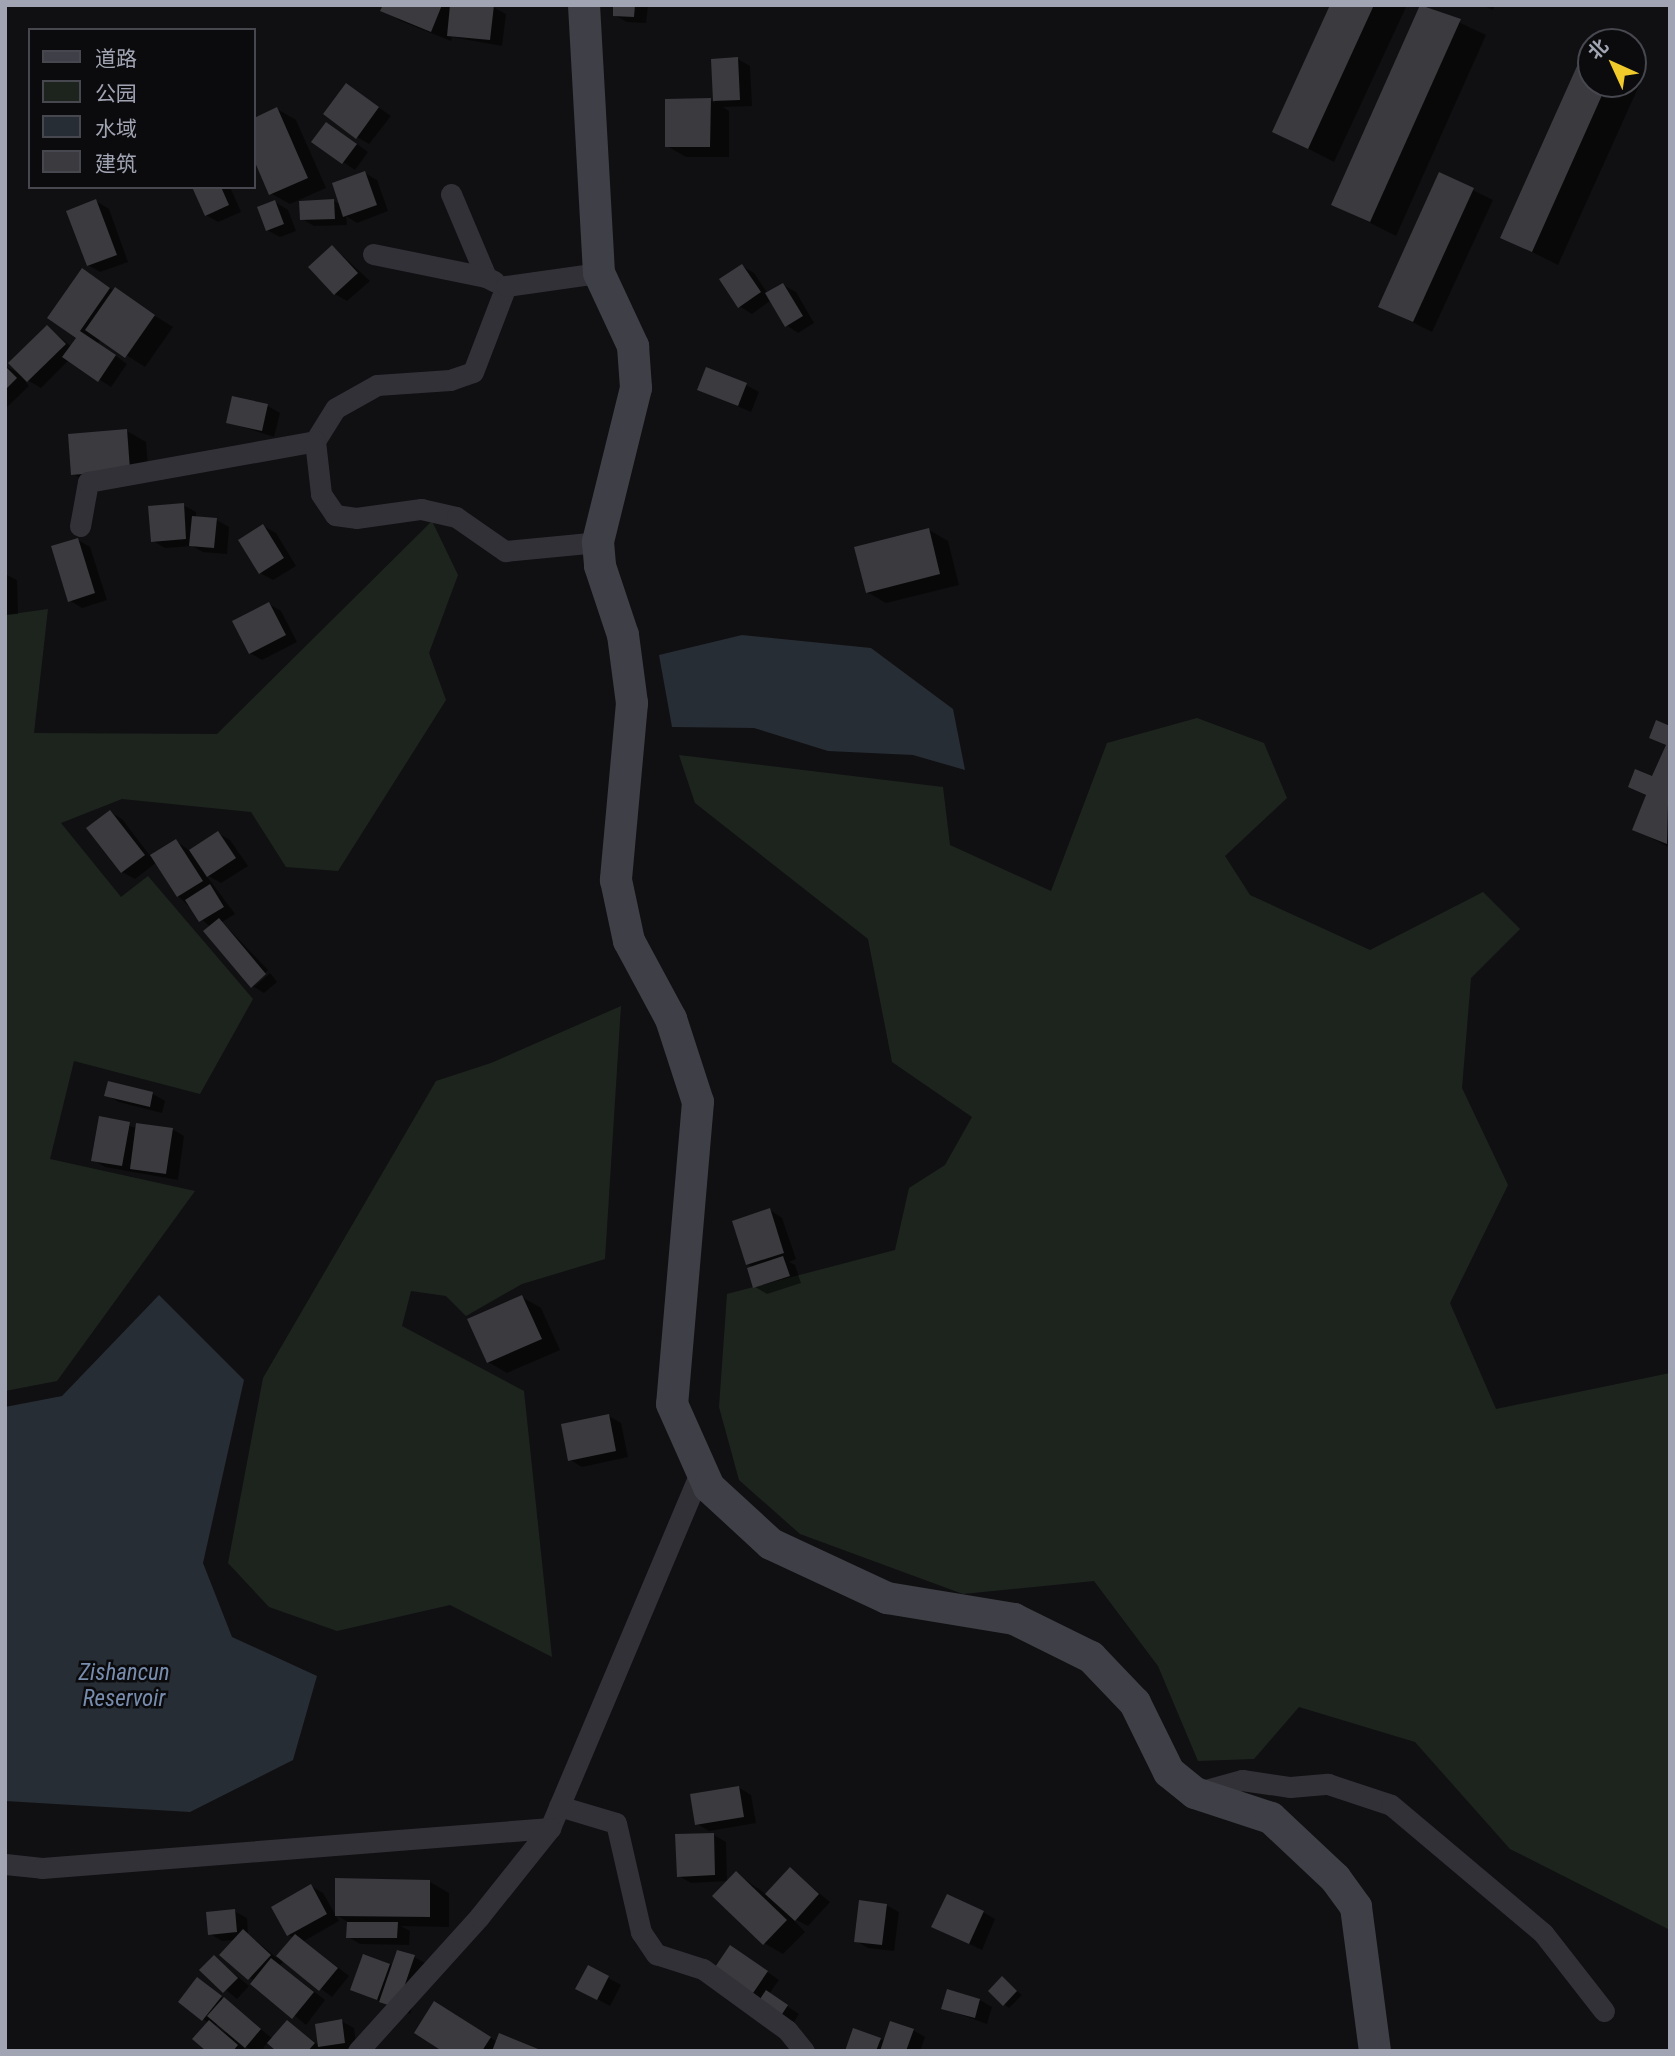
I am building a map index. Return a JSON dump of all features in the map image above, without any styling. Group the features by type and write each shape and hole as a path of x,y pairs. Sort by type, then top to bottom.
{"street":[{"path":"584,5 599,273 632,346 636,388 598,542 600,566 623,635 632,703 616,880 629,940 671,1019 698,1102 672,1404 709,1487 771,1544 887,1598 1014,1619 1091,1657 1135,1703 1169,1772 1195,1793 1270,1818 1335,1878 1356,1908 1375,2051"},
{"path":"451,194 496,282 473,372 450,380 377,385 335,408 315,441 321,494 335,515 356,518 421,509 456,517 505,551 598,542"},
{"path":"373,254 496,282 599,273"},
{"path":"80,526 89,482 315,441"},
{"path":"358,2051 479,1917 550,1828 701,1470"},
{"path":"1195,1793 1242,1780 1290,1787 1328,1784 1391,1805 1543,1933 1604,2011"},
{"path":"559,1806 617,1823 641,1932 656,1954 703,1969 787,2030 803,2051"},
{"path":"5,1864 42,1868 550,1828"}],"green space":[{"path":"432,521 458,575 429,653 446,700 338,871 286,867 251,812 122,799 61,823 121,897 148,876 253,999 200,1094 74,1061 50,1159 195,1191 57,1381 5,1391 5,615 48,609 34,733 217,734"},
{"path":"1197,718 1264,743 1287,798 1225,856 1250,895 1370,950 1483,892 1520,929 1471,978 1462,1088 1508,1185 1450,1303 1496,1409 1670,1373 1670,1930 1510,1849 1415,1742 1299,1707 1254,1759 1198,1761 1158,1666 1094,1581 963,1594 800,1534 739,1480 719,1407 727,1294 895,1250 909,1188 945,1165 972,1117 892,1062 868,939 695,803 679,755 943,787 950,845 1051,891 1107,743"},
{"path":"621,1006 605,1259 522,1284 466,1316 446,1296 411,1291 402,1326 524,1391 552,1657 450,1605 337,1631 269,1607 228,1563 263,1378 436,1081 491,1063"}],"water":[{"path":"742,635 871,648 953,709 965,770 913,755 828,751 754,728 672,727 659,655"},
{"name":"Zishancun Reservoir","path":"159,1295 244,1380 203,1563 232,1637 317,1676 293,1760 190,1812 5,1801 5,1407 62,1396"}],"building":[{"path":"383,5 442,5 431,32 380,11"},
{"path":"450,5 494,5 490,40 447,36"},
{"path":"613,5 635,5 634,17 613,16"},
{"path":"1330,5 1374,5 1308,149 1272,132"},
{"path":"1420,5 1461,19 1370,222 1331,205"},
{"path":"738,57 740,100 713,101 711,59"},
{"path":"1577,66 1577,98 1601,98 1532,252 1500,238"},
{"path":"346,83 379,107 356,139 323,114"},
{"path":"711,98 710,147 665,147 665,99"},
{"path":"277,107 308,178 269,195 256,165 256,117"},
{"path":"326,122 357,144 342,164 311,142"},
{"path":"365,171 377,205 343,217 332,183"},
{"path":"1439,172 1474,188 1413,322 1378,307"},
{"path":"193,189 222,189 229,205 205,216"},
{"path":"96,199 117,255 87,266 66,211"},
{"path":"334,199 335,219 300,220 299,201"},
{"path":"275,200 284,224 266,231 257,207"},
{"path":"332,245 358,273 334,295 308,267"},
{"path":"742,264 761,292 738,308 719,279"},
{"path":"82,268 110,288 80,331 116,355 98,382 62,357 76,338 47,318"},
{"path":"783,283 803,316 785,327 765,293"},
{"path":"115,287 155,315 125,358 85,330"},
{"path":"47,325 66,344 27,382 8,363"},
{"path":"5,366 17,378 5,390"},
{"path":"706,367 747,383 738,406 697,390"},
{"path":"232,396 268,404 262,431 226,423"},
{"path":"127,429 130,470 71,475 68,434"},
{"path":"184,503 186,539 151,542 148,506"},
{"path":"192,516 217,518 214,548 189,546"},
{"path":"263,524 284,558 259,574 238,540"},
{"path":"929,528 940,574 866,593 854,547"},
{"path":"78,538 95,593 68,602 51,546"},
{"path":"269,602 286,635 249,654 232,621"},
{"path":"1656,720 1670,726 1667,844 1632,830 1646,795 1628,787 1635,769 1652,776 1666,745 1649,738"},
{"path":"110,810 145,855 121,873 86,828"},
{"path":"218,831 236,858 207,877 189,850"},
{"path":"176,839 203,881 177,897 150,855"},
{"path":"210,884 224,907 199,922 185,900"},
{"path":"219,918 266,974 251,988 203,931"},
{"path":"108,1081 153,1092 150,1107 104,1096"},
{"path":"99,1116 130,1122 122,1166 91,1161"},
{"path":"136,1123 173,1128 166,1174 130,1169"},
{"path":"770,1208 784,1253 746,1265 732,1221"},
{"path":"783,1256 790,1276 753,1288 747,1268"},
{"path":"522,1295 542,1339 487,1363 467,1319"},
{"path":"609,1414 616,1451 568,1461 561,1424"},
{"path":"739,1786 744,1817 695,1825 690,1794"},
{"path":"714,1833 715,1875 677,1877 675,1834"},
{"path":"790,1867 819,1894 795,1921 765,1894"},
{"path":"736,1871 787,1920 763,1945 712,1896"},
{"path":"335,1878 430,1880 430,1917 335,1916"},
{"path":"311,1884 327,1914 287,1936 271,1907"},
{"path":"947,1894 984,1911 969,1944 931,1927"},
{"path":"859,1900 887,1904 882,1945 854,1942"},
{"path":"235,1909 237,1932 208,1935 206,1912"},
{"path":"347,1922 398,1922 397,1938 346,1938"},
{"path":"243,1929 271,1955 248,1980 219,1955"},
{"path":"295,1934 338,1968 319,1991 276,1956"},
{"path":"730,1945 768,1971 749,1999 711,1973"},
{"path":"397,1950 415,1955 397,2008 379,2002"},
{"path":"363,1954 390,1964 377,2000 350,1990"},
{"path":"214,1955 238,1978 223,1993 199,1970"},
{"path":"271,1958 314,1992 292,2019 250,1984"},
{"path":"588,1965 609,1976 597,2000 575,1989"},
{"path":"1002,1976 1017,1991 1003,2006 988,1991"},
{"path":"197,1977 222,1996 202,2021 178,2002"},
{"path":"947,1989 980,1999 975,2018 941,2009"},
{"path":"766,1990 788,2005 775,2025 752,2011"},
{"path":"224,1997 261,2029 245,2048 207,2016"},
{"path":"434,2001 491,2037 482,2051 442,2051 414,2033"},
{"path":"342,2019 345,2043 318,2047 315,2024"},
{"path":"209,2020 238,2045 233,2051 206,2051 192,2039"},
{"path":"287,2020 315,2043 308,2051 276,2051 267,2043"},
{"path":"890,2021 914,2029 906,2051 880,2051"},
{"path":"853,2028 881,2038 876,2051 845,2051"},
{"path":"499,2033 543,2051 492,2051"}]}
